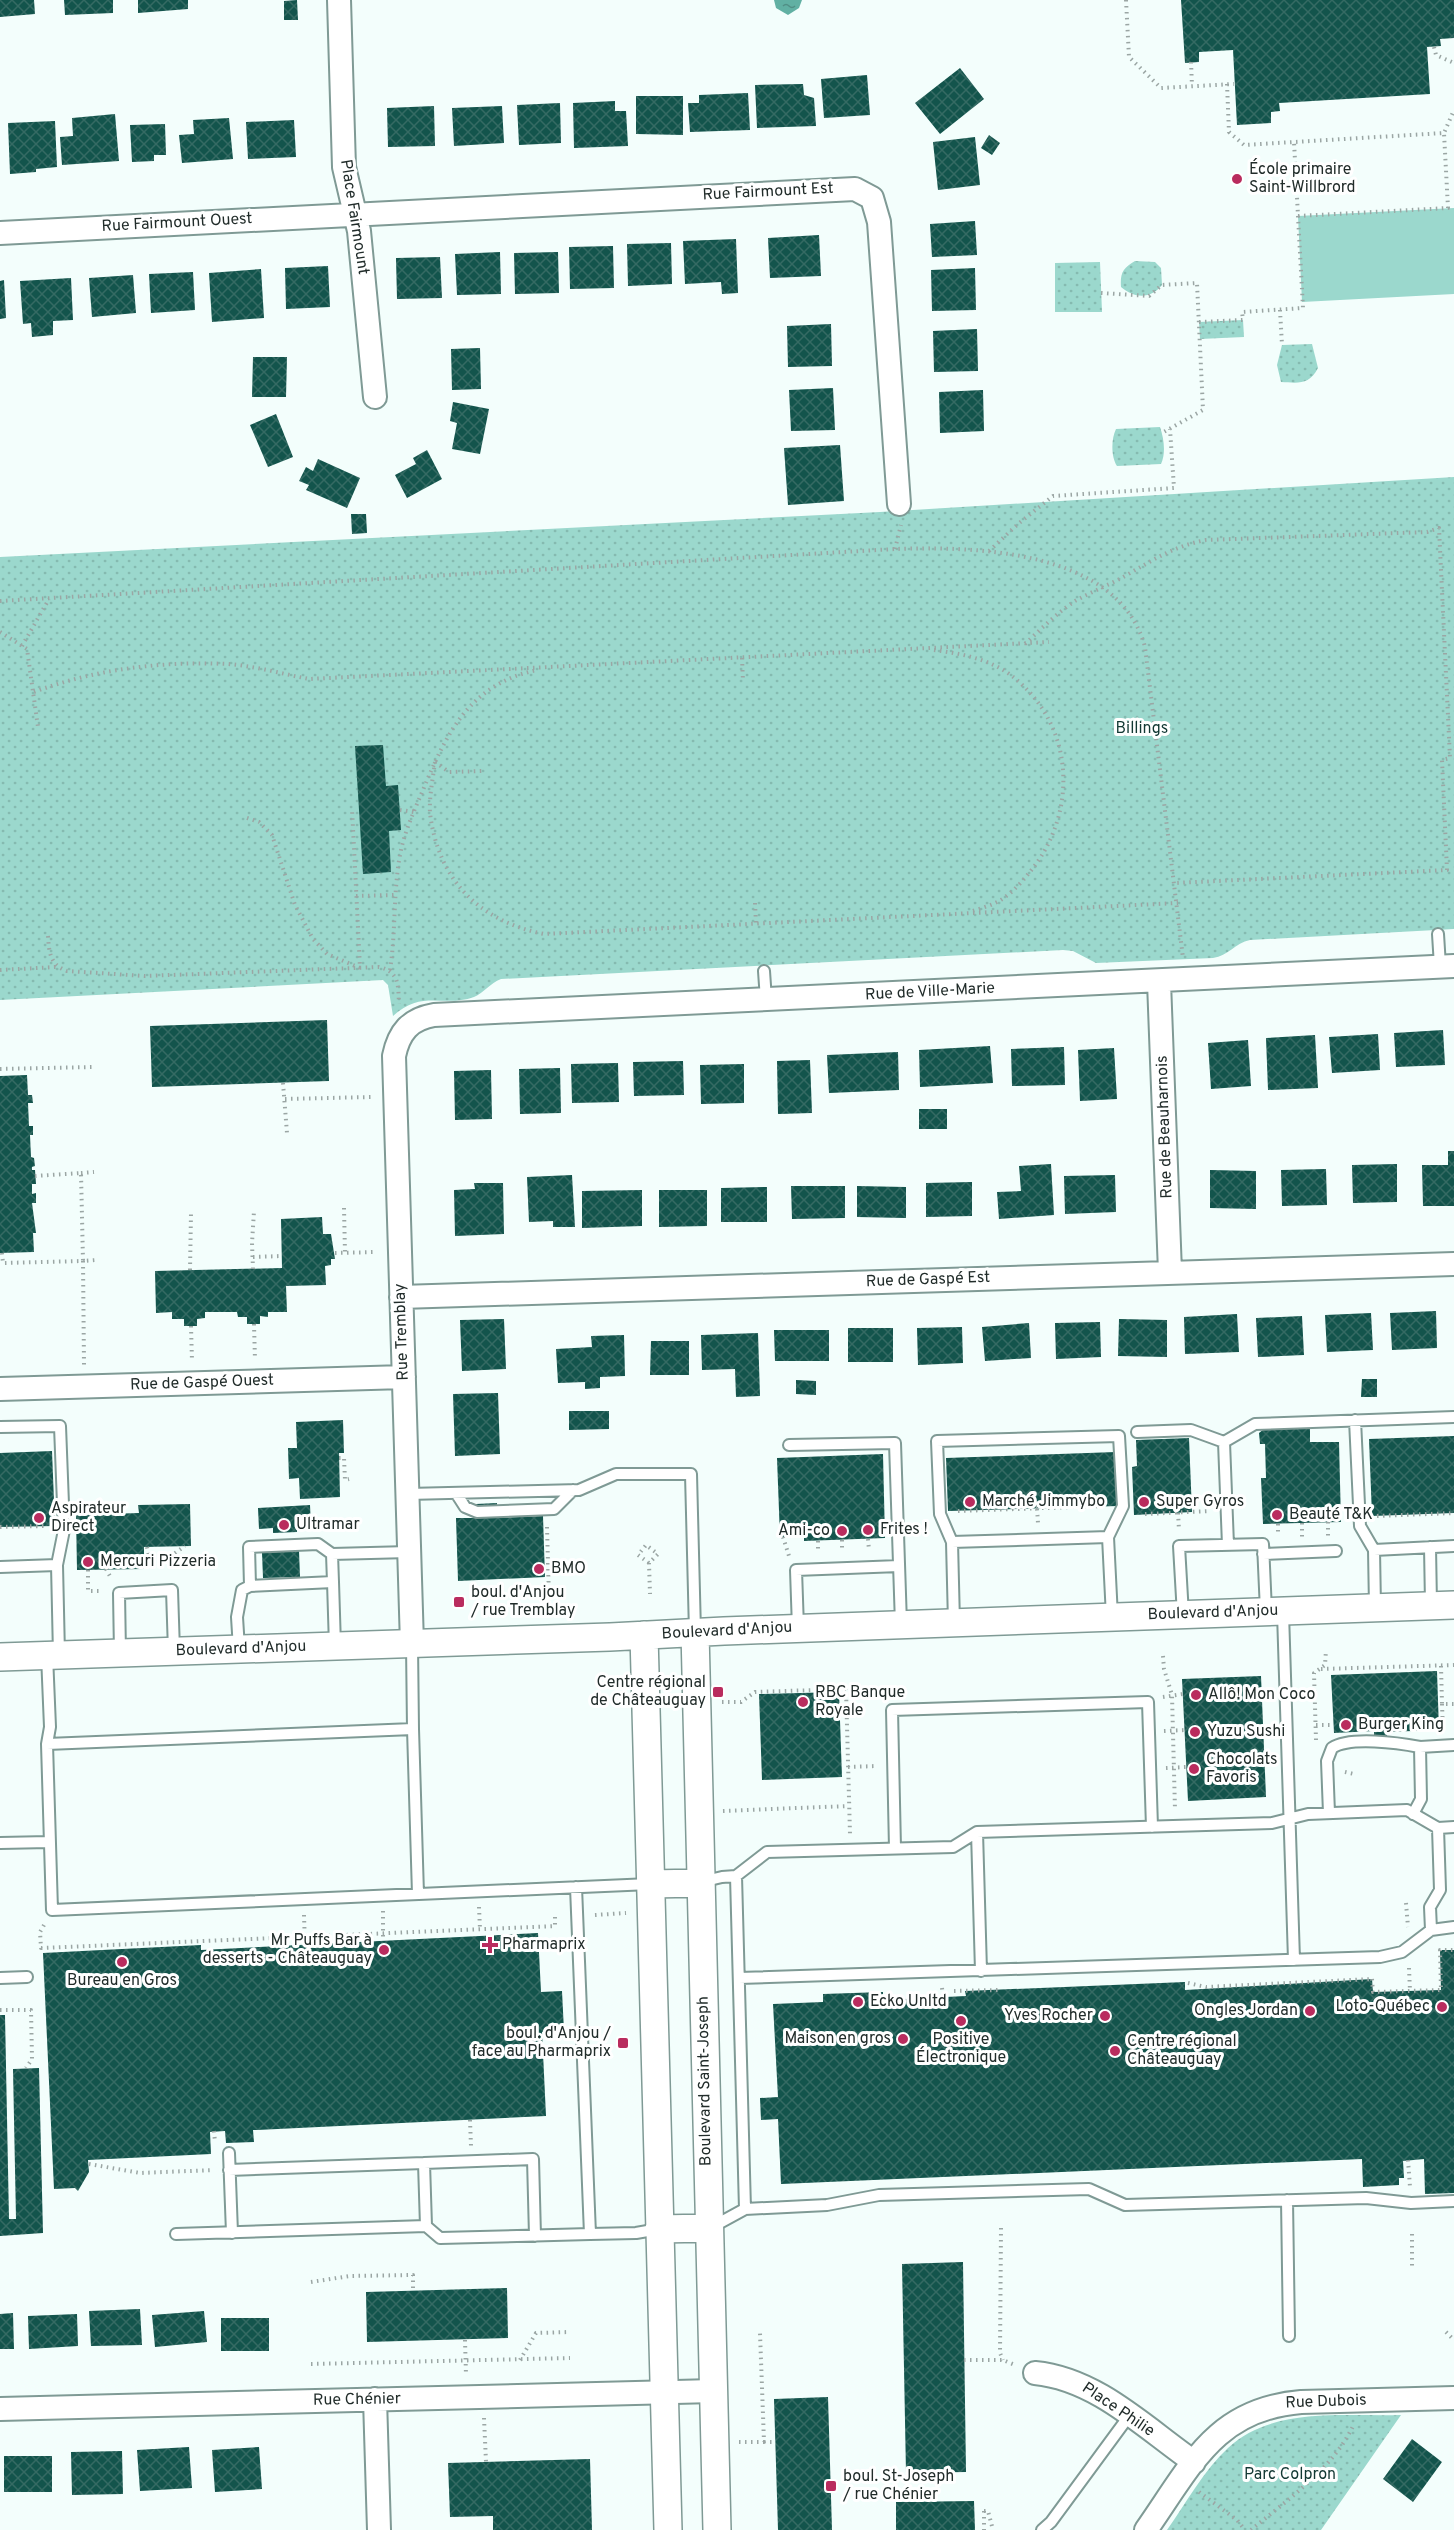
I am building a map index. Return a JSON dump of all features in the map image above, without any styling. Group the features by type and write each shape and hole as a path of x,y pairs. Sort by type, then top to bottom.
{"street":[{"name":"Place Fairmount","path":"339,0 344,167 359,231 375,397"},
{"name":"Rue Fairmount Est","path":"353,213 842,188 865,192 872,198 879,222 900,510"},
{"name":"Rue Fairmount Ouest","path":"0,233 353,213"},
{"name":"Rue de Ville-Marie","path":"404,1017 1159,982 1447,966"},
{"name":"Rue de Beauharnois","path":"1159,982 1170,1272"},
{"name":"Rue Tremblay","path":"404,1017 394,1056 412,1644"},
{"name":"Rue de Gaspé Est","path":"401,1297 1454,1264"},
{"name":"Rue de Gaspé Ouest","path":"0,1389 404,1377"},
{"name":"Boulevard d'Anjou","path":"0,1657 412,1644 1443,1605"},
{"name":"Boulevard Saint-Joseph","path":"695,1632 717,2530"},
{"path":"644,1635 668,2530"},
{"path":"650,1884 701,1882"},
{"path":"659,2229 709,2228"},
{"name":"Place Philie","path":"1035,2373 1059,2376 1089,2387 1194,2462"},
{"name":"Rue Chénier","path":"0,2409 714,2391"},
{"name":"Rue Dubois","path":"1146,2530 1194,2462 1217,2434 1230,2424 1273,2404 1454,2398"},
{"path":"375,2399 379,2530"}],"lane":[{"path":"1438,934 1447,966"},
{"path":"764,971 766,1000"},
{"path":"1224,1442 1255,1424 1454,1417"},
{"path":"1355,1420 1360,1526 1374,1550 1375,1607"},
{"path":"0,1427 60,1426 64,1530 57,1565 50,1726 47,1744 52,1910 650,1884"},
{"path":"1137,1432 1191,1430 1224,1442"},
{"path":"954,1623 952,1542 940,1514 937,1441 1119,1436 1123,1506 1108,1537 1112,1617"},
{"path":"1224,1442 1228,1545"},
{"path":"789,1445 895,1443 901,1624"},
{"path":"408,1494 579,1490 616,1474 691,1474 695,1632"},
{"path":"456,1493 465,1507 477,1512 554,1509 573,1490"},
{"path":"952,1542 1108,1537"},
{"path":"250,1586 249,1547 286,1549 318,1544 332,1554 409,1552"},
{"path":"1183,1615 1179,1546 1263,1544 1274,1611 1290,1819 1294,1960"},
{"path":"1374,1550 1454,1546"},
{"path":"1430,1547 1443,1605"},
{"path":"1263,1554 1336,1551"},
{"path":"332,1554 335,1646"},
{"path":"0,1567 57,1565"},
{"path":"798,1628 796,1570 899,1566"},
{"path":"239,1649 238,1609 242,1590 250,1586 288,1580 333,1582"},
{"path":"120,1653 119,1593 172,1590 174,1651"},
{"path":"412,1644 418,1893"},
{"path":"895,1848 892,1710 1148,1702 1152,1827"},
{"path":"47,1744 413,1729"},
{"path":"1329,1813 1327,1761 1332,1748 1346,1743 1394,1742 1420,1746 1454,1745"},
{"path":"1413,1814 1421,1800 1420,1746"},
{"path":"701,1882 736,1876 767,1852 953,1847 977,1832 1272,1824 1329,1813 1407,1810 1438,1828 1454,1827"},
{"path":"1431,1930 1430,1907 1440,1890 1438,1828"},
{"path":"977,1832 981,1971"},
{"path":"0,1843 49,1842"},
{"path":"736,1876 745,2209"},
{"path":"576,1887 590,2234"},
{"path":"739,1978 1393,1956 1431,1930 1454,1927"},
{"path":"0,1978 27,1977"},
{"path":"229,2153 232,2233"},
{"path":"229,2170 533,2159 535,2235"},
{"path":"424,2163 426,2226"},
{"path":"709,2228 717,2226 745,2209 827,2205 879,2195 1089,2189 1125,2205 1366,2198 1411,2203 1454,2201"},
{"path":"1287,2200 1289,2336"},
{"path":"176,2234 426,2226 440,2238 636,2233 659,2229"},
{"path":"1042,2530 1051,2522 1129,2416"}],"path":[{"path":"1126,0 1129,57 1161,88 1234,84"},
{"path":"1434,47 1436,55 1454,63"},
{"path":"1191,62 1192,86"},
{"path":"1227,84 1229,132 1244,145 1444,133"},
{"path":"1298,216 1448,208 1444,133 1454,110"},
{"path":"1199,322 1243,320 1242,312 1303,308 1294,142"},
{"path":"1101,293 1149,296 1162,285 1197,283 1203,410 1162,433"},
{"path":"1280,310 1282,345"},
{"path":"989,552 1018,524 1053,496 1174,488 1170,429"},
{"path":"895,549 901,531 900,510"},
{"path":"1025,644 1061,611 1159,554 1184,544 1206,540 1427,532 1439,528 1450,758 1442,760 1447,870 1175,884"},
{"path":"0,601 895,549 954,547 1026,557 1065,569 1104,587 1129,611 1140,628 1145,647 1178,903 1183,960"},
{"path":"22,646 50,598"},
{"path":"0,632 27,650 38,727"},
{"path":"34,692 78,677 123,669 185,664 230,664 309,679 1049,642"},
{"path":"922,649 973,657 994,664 1018,680 1042,706 1056,733 1064,762 1064,796 1056,829 1043,857 1019,885 1000,901 966,914"},
{"path":"742,658 743,681"},
{"path":"390,970 394,895 400,853 435,762 455,724 488,689 506,678 548,667"},
{"path":"435,762 430,811 435,840 446,869 464,892 491,916 517,929 544,934 1178,903"},
{"path":"435,762 449,772 484,771"},
{"path":"352,808 360,968"},
{"path":"400,810 414,812"},
{"path":"247,818 260,822 272,834 295,905 313,939 327,954 360,968"},
{"path":"356,896 394,895"},
{"path":"754,903 756,924"},
{"path":"48,936 51,957 57,967"},
{"path":"2,969 57,967 67,971 145,976 360,968 390,970 397,977 404,1017"},
{"path":"0,1069 92,1067"},
{"path":"283,1083 287,1133"},
{"path":"285,1099 395,1096"},
{"path":"35,1176 94,1172"},
{"path":"81,1173 84,1366"},
{"path":"344,1208 345,1253"},
{"path":"253,1269 254,1211"},
{"path":"190,1270 191,1213"},
{"path":"335,1253 400,1251"},
{"path":"2,1253 3,1263 96,1260"},
{"path":"253,1257 282,1256"},
{"path":"254,1324 255,1361"},
{"path":"191,1326 192,1363"},
{"path":"339,1458 344,1458 345,1480 349,1479"},
{"path":"951,1511 1107,1506"},
{"path":"1145,1514 1192,1512"},
{"path":"1372,1516 1454,1513"},
{"path":"547,1517 549,1598"},
{"path":"0,1527 54,1526"},
{"path":"783,1537 785,1546"},
{"path":"649,1563 638,1555 646,1545 658,1554 649,1563 650,1594"},
{"path":"147,1547 149,1556 171,1556 185,1546"},
{"path":"88,1570 88,1591 97,1591"},
{"path":"540,1577 549,1576"},
{"path":"1316,1746 1314,1673 1325,1665 1326,1650"},
{"path":"1164,1656 1164,1669 1172,1695 1175,1816"},
{"path":"1320,1669 1454,1665"},
{"path":"1441,1666 1443,1730"},
{"path":"718,1702 741,1702 755,1692 846,1689 849,1830"},
{"path":"1172,1695 1183,1694"},
{"path":"1442,1704 1454,1704"},
{"path":"1316,1725 1333,1725"},
{"path":"1173,1731 1185,1730"},
{"path":"848,1767 870,1766"},
{"path":"1174,1768 1186,1767"},
{"path":"721,1811 848,1806"},
{"path":"52,1910 40,1932 40,1948 122,1947 222,1940 555,1926 555,1917"},
{"path":"594,1915 627,1912"},
{"path":"489,1929 489,1935"},
{"path":"383,1933 383,1941"},
{"path":"305,1937 305,1945"},
{"path":"267,1938 267,1946"},
{"path":"222,1940 222,1949"},
{"path":"1185,1982 1206,1987 1372,1980 1373,1992 1441,1990 1440,1950 1454,1950"},
{"path":"1410,1974 1410,1991"},
{"path":"1192,1984 1196,1989"},
{"path":"931,1991 1012,1989"},
{"path":"943,1991 943,1997"},
{"path":"0,2010 31,2010 32,2059 26,2068"},
{"path":"470,2120 472,2161"},
{"path":"1408,2160 1411,2203"},
{"path":"88,2164 140,2173 229,2170"},
{"path":"964,2360 1003,2360 1000,2353 1001,2228"},
{"path":"1412,2234 1412,2267"},
{"path":"311,2282 350,2276 413,2274 413,2291"},
{"path":"520,2360 536,2333 569,2332"},
{"path":"1446,2332 1454,2340"},
{"path":"760,2333 764,2442"},
{"path":"465,2340 466,2397"},
{"path":"311,2364 570,2358"},
{"path":"484,2414 486,2462"},
{"path":"1251,2530 1318,2472 1348,2437 1357,2416"},
{"path":"738,2442 775,2442"},
{"path":"1196,2490 1237,2520 1245,2530"},
{"path":"984,2530 984,2511 988,2511 993,2530"}],"green space":[{"path":"1454,208 1454,294 1302,302 1298,216"},
{"path":"1135,261 1155,262 1161,268 1162,285 1158,290 1143,296 1132,294 1121,287 1123,271"},
{"path":"1100,262 1102,312 1055,312 1055,263"},
{"path":"1243,320 1244,337 1200,339 1199,322"},
{"path":"1312,344 1318,368 1315,374 1303,382 1281,382 1277,365 1282,345"},
{"path":"1160,427 1164,446 1161,464 1117,466 1112,448 1116,429"},
{"name":"Billings","path":"1454,477 1454,929 1250,940 1213,958 1096,963 1073,951 1063,950 501,979 474,997 453,1001 433,1000 414,1003 393,1016 388,985 383,980 0,1000 0,557 880,512"},
{"name":"Parc Colpron","path":"1401,2415 1321,2530 1167,2530 1219,2457 1246,2435 1266,2425 1310,2416"}],"water":[{"path":"774,0 802,0 799,8 788,15 776,8"}],"building":[{"path":"0,0 34,0 35,14 0,17"},
{"path":"64,0 113,0 113,13 65,15"},
{"path":"138,0 188,0 188,9 138,13"},
{"path":"297,0 298,20 284,20 284,1"},
{"path":"1181,0 1454,0 1454,38 1440,39 1441,46 1427,47 1430,94 1279,103 1280,111 1271,112 1271,123 1237,125 1233,50 1199,52 1199,62 1185,63"},
{"path":"960,68 984,99 940,134 915,103"},
{"path":"867,75 870,115 824,118 821,79"},
{"path":"803,84 804,95 814,98 816,126 757,128 755,85"},
{"path":"748,93 750,130 690,132 688,103 699,103 699,95"},
{"path":"636,96 683,96 683,135 636,134"},
{"path":"615,101 615,111 626,111 628,146 574,148 573,103"},
{"path":"560,103 561,143 519,145 517,105"},
{"path":"434,106 435,146 388,147 387,108"},
{"path":"502,106 504,143 454,146 452,108"},
{"path":"115,114 119,161 62,165 60,137 73,136 72,118"},
{"path":"229,118 233,159 182,163 179,135 194,134 193,120"},
{"path":"294,120 296,157 248,159 246,122"},
{"path":"55,121 57,167 36,169 36,172 10,174 8,123"},
{"path":"165,124 166,155 154,155 154,161 132,162 130,125"},
{"path":"989,135 1000,143 992,155 981,148"},
{"path":"975,137 980,185 938,190 933,142"},
{"path":"975,221 977,255 932,257 930,224"},
{"path":"819,235 821,276 770,278 768,238"},
{"path":"736,239 738,293 722,294 721,282 685,284 683,241"},
{"path":"671,243 672,284 628,286 627,244"},
{"path":"613,246 614,288 570,289 569,247"},
{"path":"500,252 501,294 457,295 455,254"},
{"path":"558,252 559,293 515,294 514,253"},
{"path":"440,257 442,298 397,299 396,258"},
{"path":"328,266 330,307 286,309 285,268"},
{"path":"975,268 976,310 932,311 931,270"},
{"path":"261,269 264,318 212,322 209,273"},
{"path":"193,272 195,310 151,313 149,274"},
{"path":"133,275 136,313 92,317 89,278"},
{"path":"71,278 73,320 53,321 53,335 32,337 31,323 23,324 20,281"},
{"path":"4,280 6,318 0,319 0,281"},
{"path":"831,324 832,366 788,367 787,326"},
{"path":"977,329 978,371 934,372 933,331"},
{"path":"480,348 481,389 452,390 451,349"},
{"path":"253,357 287,357 286,397 252,397"},
{"path":"833,388 835,430 791,431 789,390"},
{"path":"983,390 984,431 940,433 939,392"},
{"path":"453,402 489,409 480,454 452,449 457,423 450,421"},
{"path":"276,414 293,457 268,467 250,425"},
{"path":"840,445 844,501 788,505 784,448"},
{"path":"427,450 442,479 407,498 395,475 416,464 413,458"},
{"path":"318,459 360,478 347,508 306,490 309,485 299,481 306,467 313,471"},
{"path":"351,514 366,514 367,533 352,534"},
{"path":"383,745 386,786 398,785 401,830 389,831 391,872 363,874 355,746"},
{"path":"327,1020 329,1081 152,1087 150,1026"},
{"path":"1443,1030 1445,1065 1396,1067 1394,1033"},
{"path":"1378,1034 1380,1070 1332,1073 1329,1037"},
{"path":"1315,1035 1318,1088 1268,1090 1266,1038"},
{"path":"1248,1040 1251,1086 1211,1089 1208,1043"},
{"path":"990,1046 993,1083 920,1087 919,1050"},
{"path":"1064,1047 1065,1085 1012,1086 1011,1049"},
{"path":"1114,1048 1117,1099 1080,1101 1078,1050"},
{"path":"898,1052 899,1090 829,1093 827,1055"},
{"path":"810,1060 812,1113 778,1114 777,1061"},
{"path":"683,1061 684,1095 634,1096 633,1062"},
{"path":"618,1063 619,1102 572,1103 571,1064"},
{"path":"744,1064 744,1103 701,1104 700,1065"},
{"path":"560,1068 561,1113 520,1114 519,1069"},
{"path":"491,1070 492,1119 455,1120 454,1071"},
{"path":"27,1075 28,1095 32,1095 33,1103 28,1103 29,1126 33,1126 33,1135 30,1135 31,1157 34,1158 35,1166 32,1170 35,1170 36,1184 32,1184 32,1194 36,1193 36,1203 32,1203 36,1233 33,1233 34,1252 0,1253 0,1076"},
{"path":"919,1109 947,1109 947,1129 919,1129"},
{"path":"1448,1151 1454,1151 1454,1206 1423,1206 1422,1165 1448,1165"},
{"path":"1051,1164 1054,1215 999,1219 997,1192 1021,1191 1019,1166"},
{"path":"1397,1164 1397,1202 1353,1203 1352,1165"},
{"path":"1326,1169 1327,1205 1282,1206 1281,1170"},
{"path":"1210,1170 1256,1171 1256,1209 1210,1208"},
{"path":"572,1175 575,1227 553,1227 553,1221 529,1222 527,1177"},
{"path":"1115,1175 1116,1212 1065,1214 1064,1176"},
{"path":"972,1182 972,1216 926,1217 926,1183"},
{"path":"474,1183 503,1183 504,1234 455,1236 454,1190 475,1189"},
{"path":"791,1186 845,1186 845,1218 792,1219"},
{"path":"857,1186 906,1187 906,1218 857,1217"},
{"path":"767,1187 767,1222 721,1222 721,1188"},
{"path":"642,1190 642,1226 582,1228 582,1191"},
{"path":"659,1190 707,1190 707,1226 659,1227"},
{"path":"322,1217 323,1234 331,1234 335,1259 331,1259 331,1265 325,1266 326,1285 286,1286 287,1312 268,1312 268,1317 260,1316 260,1324 247,1324 247,1317 238,1317 237,1312 205,1312 205,1318 197,1319 197,1326 184,1326 184,1319 172,1319 172,1312 156,1313 155,1271 282,1268 281,1219"},
{"path":"1436,1311 1437,1348 1392,1350 1390,1313"},
{"path":"1371,1313 1373,1350 1327,1352 1325,1315"},
{"path":"1237,1314 1239,1352 1185,1354 1184,1317"},
{"path":"1302,1316 1304,1355 1258,1357 1256,1318"},
{"path":"504,1319 506,1369 462,1371 460,1320"},
{"path":"1119,1319 1167,1320 1167,1357 1118,1356"},
{"path":"1100,1322 1101,1357 1056,1359 1055,1323"},
{"path":"1029,1323 1031,1358 985,1361 982,1327"},
{"path":"962,1327 963,1363 918,1365 917,1328"},
{"path":"848,1328 893,1328 893,1362 848,1362"},
{"path":"774,1330 829,1330 829,1361 775,1361"},
{"path":"758,1333 760,1396 736,1397 735,1369 702,1370 701,1335"},
{"path":"624,1335 625,1376 600,1377 600,1388 585,1389 585,1382 558,1383 556,1349 592,1347 591,1336"},
{"path":"651,1341 689,1341 689,1375 650,1375"},
{"path":"1362,1379 1377,1379 1377,1397 1361,1397"},
{"path":"796,1380 816,1381 816,1395 796,1394"},
{"path":"498,1393 500,1454 455,1456 453,1394"},
{"path":"569,1411 609,1411 609,1429 569,1430"},
{"path":"343,1420 344,1453 339,1453 340,1497 300,1499 299,1478 289,1479 288,1448 297,1448 296,1422"},
{"path":"1310,1428 1310,1442 1339,1442 1341,1522 1263,1524 1261,1478 1266,1478 1265,1444 1260,1444 1259,1433 1264,1429"},
{"path":"1454,1436 1454,1513 1372,1516 1369,1439"},
{"path":"1189,1438 1192,1512 1134,1515 1132,1467 1137,1466 1136,1440"},
{"path":"52,1451 55,1526 0,1527 0,1453"},
{"path":"1116,1452 1118,1506 948,1511 946,1458"},
{"path":"883,1454 885,1538 804,1541 804,1536 780,1537 777,1458"},
{"path":"497,1503 497,1518 543,1516 545,1577 458,1581 456,1518 477,1518 476,1504"},
{"path":"190,1504 191,1546 144,1547 144,1569 77,1570 76,1515 139,1513 138,1505"},
{"path":"310,1505 311,1526 297,1527 297,1532 273,1533 273,1528 259,1529 258,1508"},
{"name":"Ultramar","path":"299,1551 300,1577 263,1578 262,1553"},
{"path":"1437,1671 1439,1730 1387,1732 1387,1739 1374,1739 1374,1731 1334,1733 1331,1675"},
{"path":"1261,1676 1266,1797 1188,1801 1182,1679"},
{"path":"839,1692 842,1777 762,1780 759,1694"},
{"path":"538,1933 541,1992 562,1991 564,2031 542,2032 546,2116 253,2130 254,2142 226,2143 225,2131 210,2132 211,2154 88,2160 89,2172 78,2191 75,2188 54,2189 43,1953 201,1945 201,1950"},
{"name":"Centre régional Châteauguay","path":"1440,1950 1454,1950 1454,2193 1425,2194 1424,2159 1403,2161 1404,2178 1399,2178 1399,2185 1363,2187 1362,2159 781,2184 778,2119 761,2120 760,2098 778,2097 773,2004 823,2002 823,1994 883,1992 883,2000 966,1996 965,1991 1185,1982 1185,1990 1372,1979 1373,1992 1441,1990"},
{"path":"0,2015 5,2015 9,2219 16,2219 13,2069 39,2068 43,2233 0,2236"},
{"path":"963,2262 966,2472 906,2473 902,2264"},
{"path":"507,2288 508,2338 367,2342 366,2292"},
{"path":"140,2309 142,2345 91,2346 89,2311"},
{"path":"204,2311 207,2342 155,2347 152,2315"},
{"path":"13,2313 14,2349 0,2349 0,2314"},
{"path":"77,2314 78,2346 29,2349 28,2316"},
{"path":"221,2318 269,2318 269,2351 221,2351"},
{"path":"828,2397 832,2530 778,2530 774,2399"},
{"path":"1412,2439 1442,2462 1413,2502 1383,2479"},
{"path":"189,2447 192,2488 140,2491 137,2450"},
{"path":"259,2447 262,2489 215,2492 212,2450"},
{"path":"122,2451 123,2494 72,2495 71,2452"},
{"path":"4,2456 52,2456 52,2492 4,2492"},
{"path":"590,2459 592,2530 493,2530 493,2516 450,2517 448,2463"},
{"path":"974,2501 975,2530 896,2530 896,2502"}],"place":[{"name":"École primaire Saint-Willbrord","path":"1237,179"},
{"name":"Marché Jimmybo","path":"970,1502"},
{"name":"Super Gyros","path":"1144,1502"},
{"name":"Beauté T&K","path":"1277,1515"},
{"name":"Aspirateur Direct","path":"39,1518"},
{"name":"Ultramar","path":"284,1525"},
{"name":"Frites !","path":"868,1530"},
{"name":"Ami-co","path":"842,1531"},
{"name":"Mercuri Pizzeria","path":"88,1562"},
{"name":"BMO","path":"539,1569"},
{"name":"boul. d'Anjou / rue Tremblay","path":"459,1602"},
{"name":"Centre régional de Châteauguay","path":"718,1692"},
{"name":"Allô! Mon Coco","path":"1196,1695"},
{"name":"RBC Banque Royale","path":"803,1702"},
{"name":"Burger King","path":"1346,1725"},
{"name":"Yuzu Sushi","path":"1195,1732"},
{"name":"Chocolats Favoris","path":"1194,1769"},
{"name":"Pharmaprix","path":"490,1945"},
{"name":"Mr Puffs Bar à desserts - Châteauguay","path":"384,1950"},
{"name":"Bureau en Gros","path":"122,1962"},
{"name":"Ecko Unltd","path":"858,2002"},
{"name":"Loto-Québec","path":"1442,2007"},
{"name":"Ongles Jordan","path":"1310,2011"},
{"name":"Yves Rocher","path":"1105,2016"},
{"name":"Positive Électronique","path":"961,2021"},
{"name":"Maison en gros","path":"903,2039"},
{"name":"boul. d'Anjou / face au Pharmaprix","path":"623,2043"},
{"name":"Centre régional Châteauguay","path":"1115,2051"},
{"name":"boul. St-Joseph / rue Chénier","path":"831,2486"}]}
